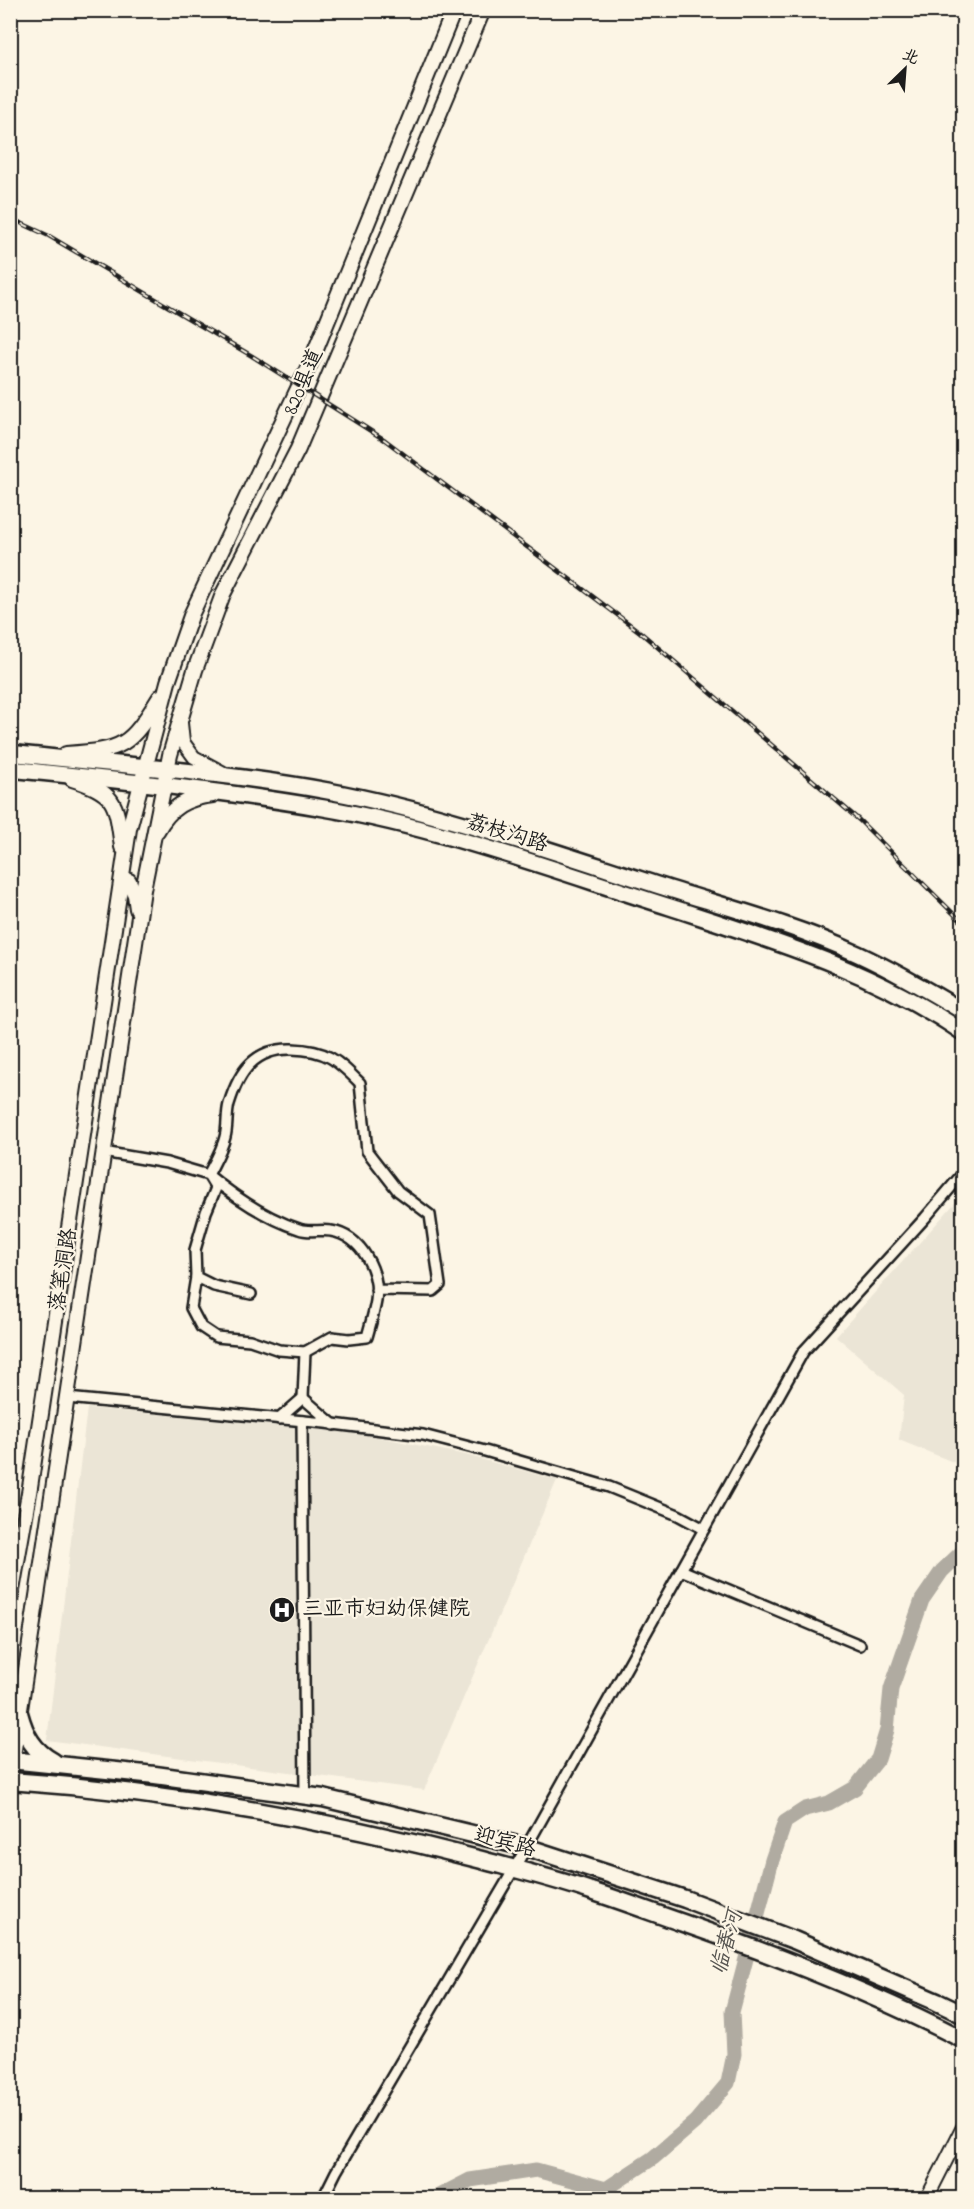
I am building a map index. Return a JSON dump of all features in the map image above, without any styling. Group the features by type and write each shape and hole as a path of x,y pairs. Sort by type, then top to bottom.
{"highway":[{"path":"19,1713 24,1733 32,1745 58,1764"},
{"name":"迎宾路","path":"11,1766 58,1764 305,1795 526,1847 794,1940 938,2001 963,2015"},
{"name":"迎宾路","path":"10,1781 192,1799 318,1822 428,1846 514,1869 587,1889 716,1934 860,1991 963,2040"},
{"path":"938,2001 963,1999"}],"main road":[{"name":"820县道","path":"144,768 168,682 192,613 312,359 454,10"},
{"name":"820县道","path":"167,770 203,646 223,594 298,449 483,10"},
{"path":"50,765 121,746 138,731 168,682"},
{"name":"荔枝沟路","path":"10,753 50,765 141,783 324,808 390,822 536,865 776,941 850,969 894,990 963,1033"},
{"path":"50,765 103,790 109,797 119,820 124,863"},
{"name":"荔枝沟路","path":"10,769 50,765 167,770 327,791 394,805 573,858 792,928 857,954 912,980 963,1012"},
{"name":"落笔洞路","path":"10,1602 129,829 144,768"},
{"name":"落笔洞路","path":"11,1766 138,926 167,770"},
{"path":"150,853 158,829 171,810 195,797 221,794"},
{"path":"121,888 124,881 129,881 131,884 137,908 138,926"}],"street":[{"path":"181,718 183,742 194,757 215,770 243,779"},
{"path":"208,1175 225,1137 228,1106 242,1074 258,1056 278,1048 310,1049 336,1059 360,1083 367,1151 398,1191 430,1215 440,1285 433,1291 376,1290"},
{"path":"104,1152 167,1163 208,1175 238,1199 264,1214 301,1230 331,1231 351,1238 364,1252 375,1281 376,1300 367,1337 349,1339 332,1337 305,1352 279,1350 250,1340 216,1337 201,1327 191,1308 196,1277 195,1250 216,1188 208,1175"},
{"path":"323,2199 336,2172 514,1869 803,1352 925,1218 963,1172"},
{"path":"196,1277 214,1286 251,1294"},
{"path":"279,1419 303,1398 305,1352"},
{"path":"67,1398 423,1435 507,1457 618,1491 678,1515 704,1529"},
{"path":"303,1398 334,1425"},
{"path":"302,1421 305,1795"},
{"path":"681,1570 860,1645"},
{"path":"927,2199 963,2125"}],"shaded area":[{"path":"963,1194 963,1466 899,1440 904,1395 836,1336"},
{"name":"三亚市妇幼保健院","path":"87,1408 354,1432 466,1455 557,1480 424,1790 47,1740"}],"waterway":[{"name":"临春河","path":"435,2198 470,2180 536,2170 606,2189 653,2158 695,2122 728,2083 734,2054 732,2012 772,1860 785,1822 805,1809 829,1803 855,1788 878,1759 887,1730 891,1689 922,1600 942,1571 964,1550"}],"railway":[{"path":"10,218 49,236 252,356 385,440 640,632 859,820 964,924"}],"place":[{"name":"三亚市妇幼保健院","path":"282,1610"}]}
